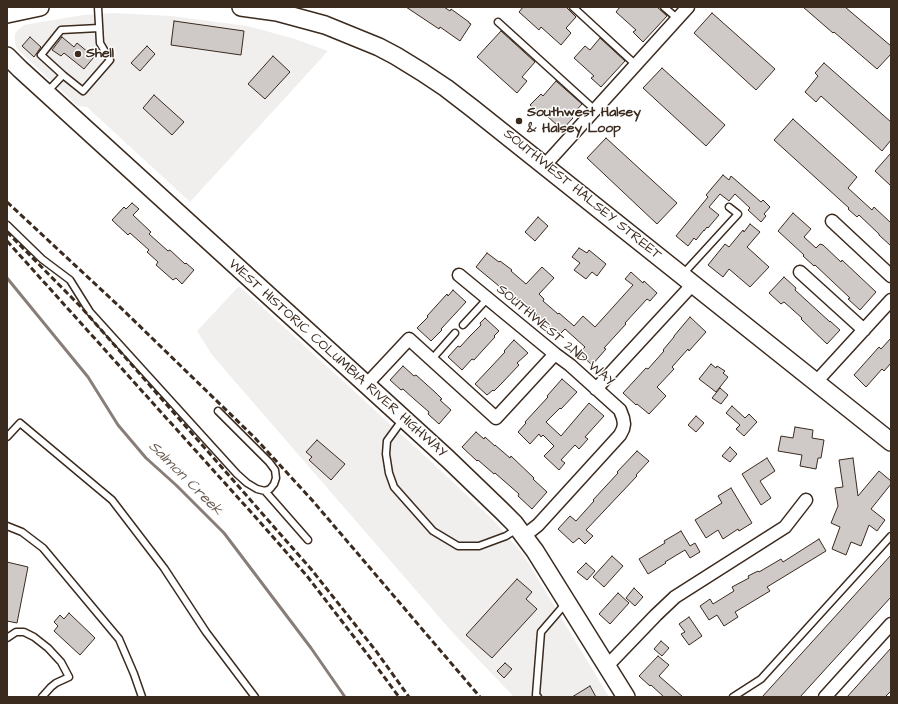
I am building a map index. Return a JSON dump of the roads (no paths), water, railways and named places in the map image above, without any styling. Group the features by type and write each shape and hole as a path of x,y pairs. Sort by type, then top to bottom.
{"street":[{"path":"7,14 40,7"},
{"name":"SOUTHWEST HALSEY STREET","path":"241,7 277,12 325,25 396,56 446,88 545,165 891,442"},
{"path":"545,165 688,7"},
{"name":"WEST HISTORIC COLUMBIA RIVER HIGHWAY","path":"7,56 502,511 521,532 536,552 626,697"},
{"path":"832,221 891,276"},
{"path":"800,272 864,330"},
{"name":"SOUTHWEST 2ND WAY","path":"460,275 570,365 620,410 623,418 624,424 620,435 538,525 521,532"},
{"path":"596,389 687,279"},
{"path":"816,382 891,300"},
{"path":"366,385 409,339 496,418 555,354"},
{"path":"607,666 656,615 675,598 785,527 806,500"},
{"path":"825,697 891,624"}],"lane":[{"path":"98,7 100,43 110,60 83,91 41,55 61,30 99,28"},
{"path":"573,7 636,65"},
{"path":"664,7 678,19"},
{"path":"498,22 595,110"},
{"path":"46,93 63,75"},
{"path":"687,279 738,214 729,207"},
{"path":"7,225 42,259 70,280 90,312 237,474 247,483 257,489 265,491 308,540"},
{"path":"463,325 488,298"},
{"path":"432,359 455,333"},
{"path":"218,411 269,462 275,470 276,478 274,484 270,489 265,491"},
{"path":"403,419 387,441 386,454 389,473 394,487 433,531 458,546 479,546 521,532"},
{"path":"7,437 20,424 112,500 164,568 206,632 256,697"},
{"path":"7,526 22,532 43,548 119,639 142,697"},
{"path":"733,697 761,679 891,536"},
{"path":"538,697 536,695 541,632 567,601"},
{"path":"7,638 16,632 24,632 34,637 48,648 61,662 69,677 56,683 42,697"}],"waterway":[{"name":"Salmon Creek","path":"7,278 88,377 118,425 146,458 176,485 224,533 311,648 345,697"}],"railway":[{"path":"7,202 121,308 255,438 312,500 480,697"},
{"path":"7,232 81,307 311,569 376,651 409,697"},
{"path":"7,241 307,576 399,697"}],"place":[{"name":"Shell","path":"78,54"},
{"name":"Southwest Halsey & Halsey Loop","path":"519,121"}]}
